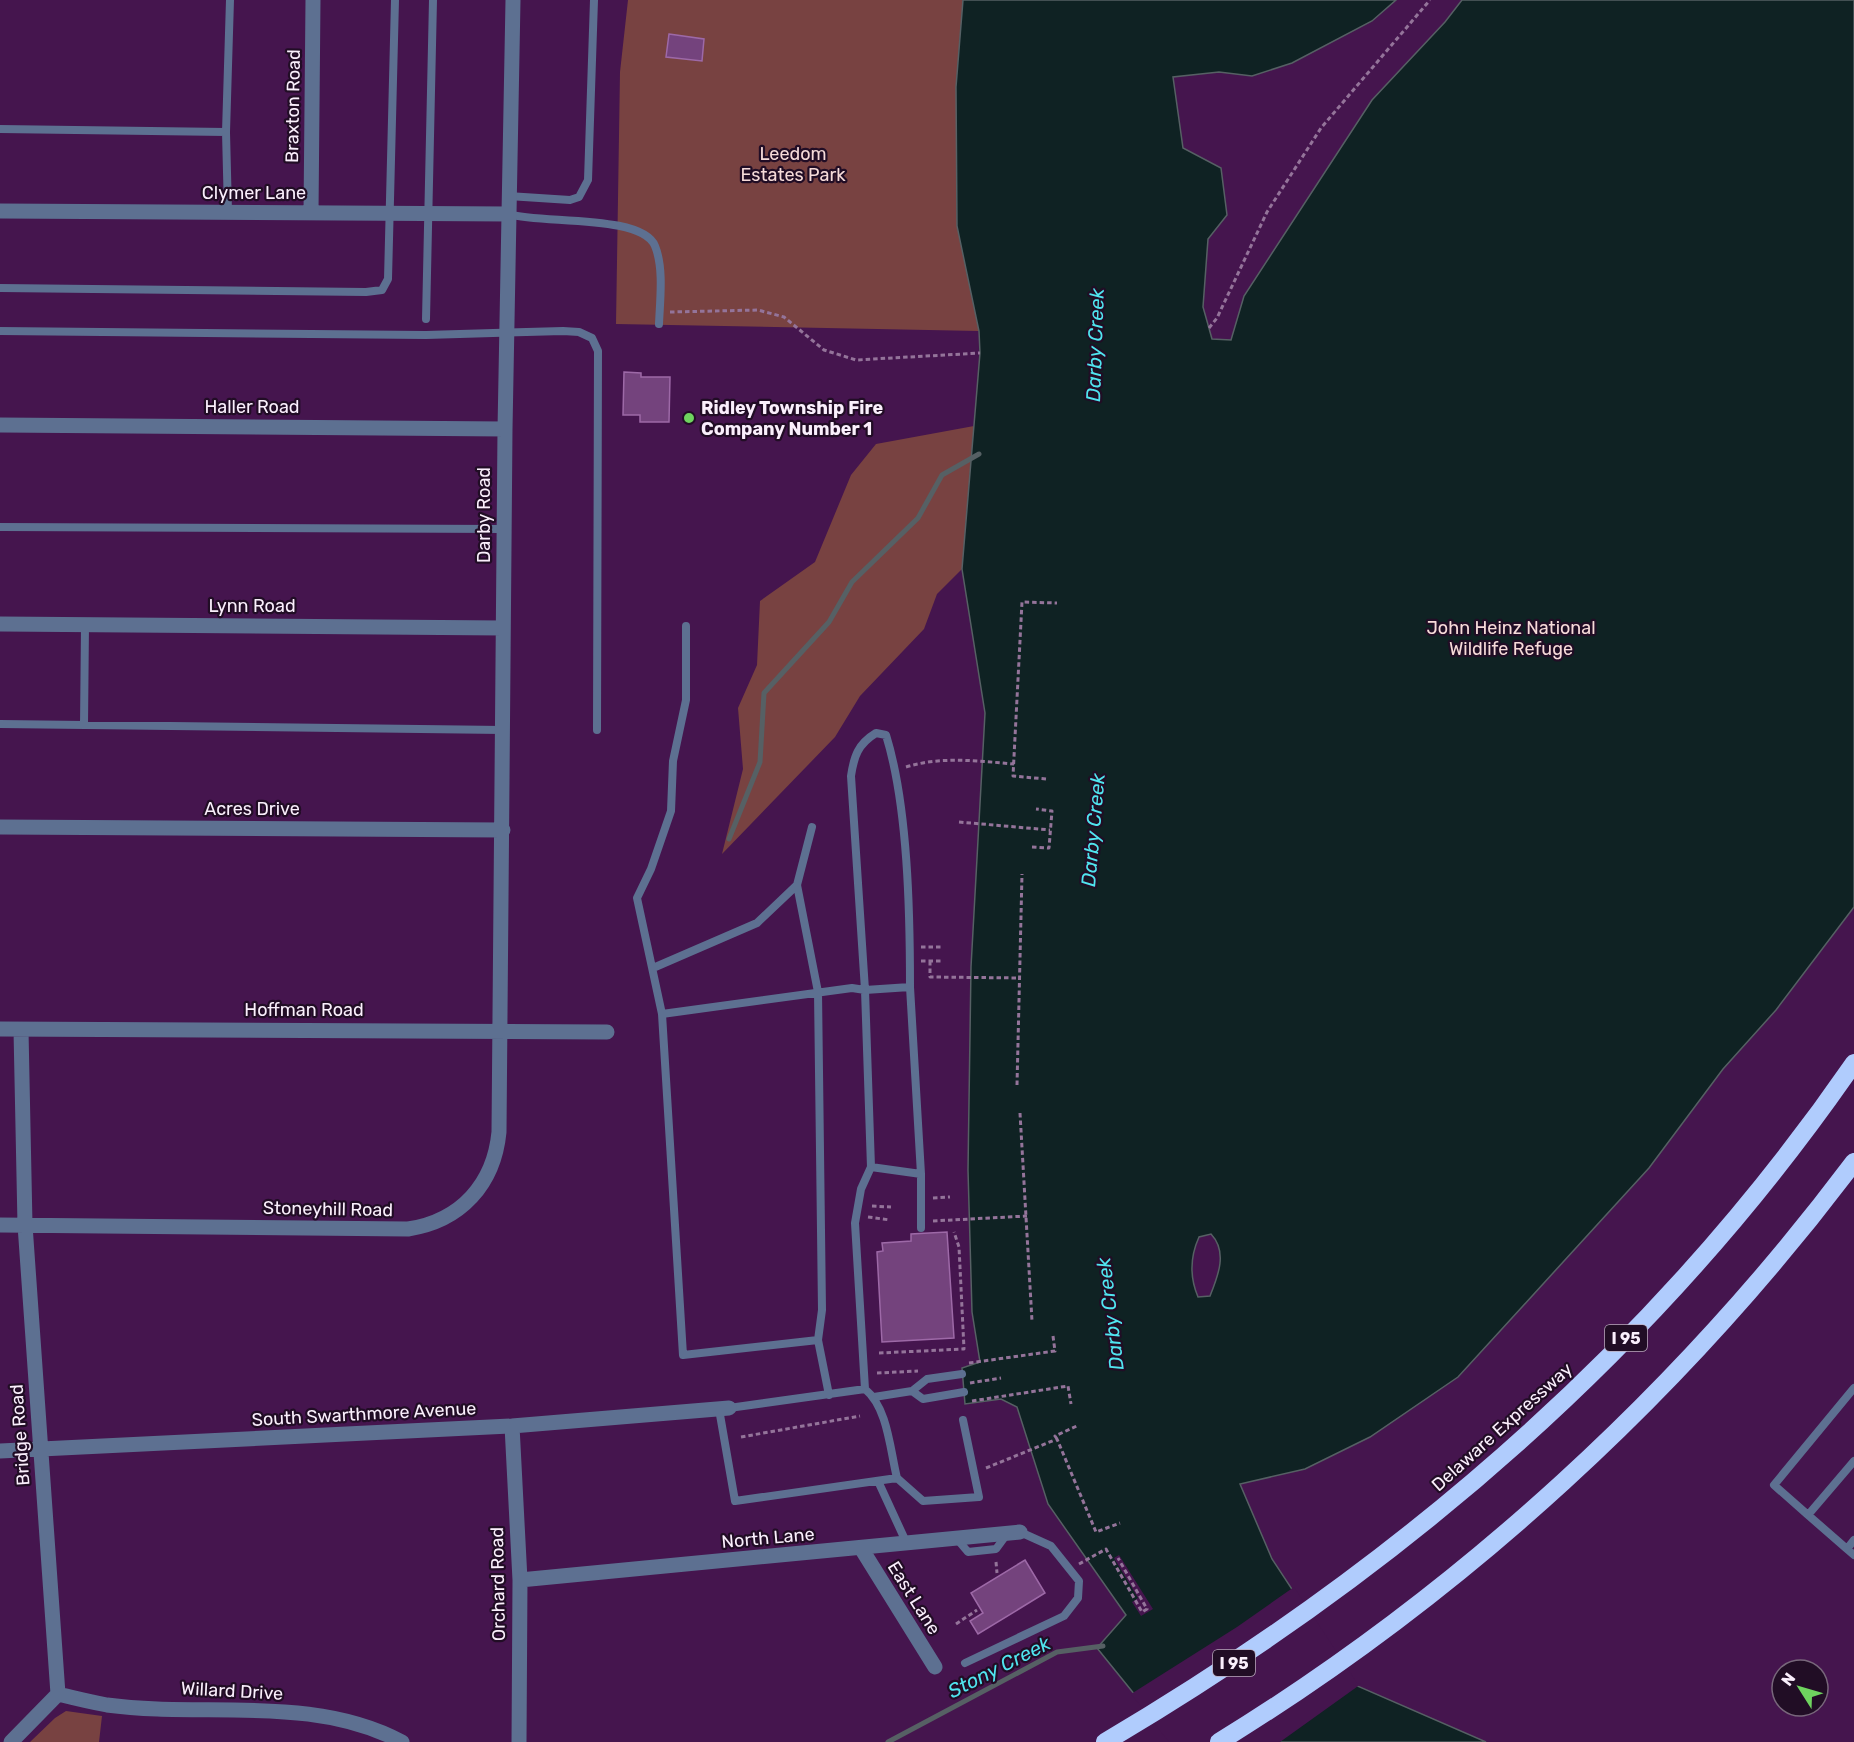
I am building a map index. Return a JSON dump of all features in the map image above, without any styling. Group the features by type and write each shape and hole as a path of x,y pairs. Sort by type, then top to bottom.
{"highway":[{"name":"Delaware Expressway","path":"1105,1742 1256,1649 1358,1576 1467,1489 1598,1367 1727,1228 1854,1063"},
{"path":"1219,1742 1293,1695 1395,1622 1532,1509 1649,1398 1754,1285 1854,1162"}],"street":[{"name":"Braxton Road","path":"311,213 313,0"},
{"name":"Darby Road","path":"500,1030 506,333 513,0"},
{"name":"Clymer Lane","path":"0,211 508,214"},
{"name":"Haller Road","path":"0,425 505,429"},
{"name":"Lynn Road","path":"0,624 503,628"},
{"name":"Acres Drive","path":"0,827 503,830"},
{"name":"Hoffman Road","path":"0,1029 607,1032"},
{"name":"Bridge Road","path":"21,1030 25,1225 58,1694"},
{"name":"Stoneyhill Road","path":"0,1225 408,1229 435,1222 479,1191 497,1154 500,1030"},
{"name":"South Swarthmore Avenue","path":"0,1451 512,1426 724,1408"},
{"name":"Orchard Road","path":"512,1426 520,1581 519,1742"},
{"name":"North Lane","path":"520,1581 1014,1533"},
{"name":"East Lane","path":"861,1548 935,1667"},
{"path":"11,1742 58,1694"},
{"name":"Willard Drive","path":"58,1694 108,1705 312,1714 362,1725 402,1742"}],"lane":[{"path":"228,212 226,132 230,0"},
{"path":"0,288 366,292 382,290 388,279 395,0"},
{"path":"426,319 433,0"},
{"path":"508,196 570,200 585,190 590,151 594,0"},
{"path":"0,129 226,132"},
{"path":"508,214 526,219 623,225 644,233 655,244 659,260 659,324"},
{"path":"0,331 579,332 592,338 598,351 597,730"},
{"path":"0,527 504,529"},
{"path":"84,724 86,625"},
{"path":"686,626 686,700 673,761 671,811 651,869 637,898 662,1014 683,1355 818,1340"},
{"path":"0,724 503,730"},
{"path":"921,1225 921,1173 910,987 910,948 901,824 886,735 876,734 865,740 854,755 851,776 865,990 871,1167 861,1189 856,1215 865,1389 874,1397 886,1430 897,1479 923,1501 979,1497 963,1420"},
{"path":"812,827 797,885 818,992 822,1310 818,1340 829,1395"},
{"path":"653,968 757,923 797,885"},
{"path":"662,1014 852,988 865,990 910,987"},
{"path":"871,1167 921,1173"},
{"path":"874,1397 912,1391 927,1379 962,1374"},
{"path":"1854,1388 1774,1485 1850,1552 1854,1540"},
{"path":"865,1389 724,1408 735,1501 897,1479"},
{"path":"912,1391 923,1399 964,1392"},
{"path":"1808,1515 1854,1461"},
{"path":"878,1481 907,1544"},
{"path":"965,1663 1064,1616 1078,1598 1079,1581 1051,1546 1014,1533"}],"path":[{"path":"1209,328 1217,318 1267,212 1321,128 1430,0"},
{"path":"659,313 758,310 784,317 824,350 856,360 980,353"},
{"path":"1046,779 1014,776 1022,602 1057,603"},
{"path":"893,770 929,760 943,759 1014,764"},
{"path":"1032,847 1049,848 1052,811 1036,809"},
{"path":"959,822 1050,830"},
{"path":"1017,1085 1022,874"},
{"path":"910,948 943,947"},
{"path":"910,961 943,961"},
{"path":"930,961 930,978 1020,978"},
{"path":"1020,1113 1032,1321"},
{"path":"858,1205 891,1208"},
{"path":"856,1215 890,1220"},
{"path":"921,1225 1027,1216"},
{"path":"879,1353 964,1349 959,1246 954,1232"},
{"path":"963,1364 1055,1351 1053,1336"},
{"path":"879,1373 928,1370"},
{"path":"969,1402 1068,1386 1071,1404"},
{"path":"741,1437 860,1416"},
{"path":"1079,1425 1055,1436 1096,1532 1120,1523"},
{"path":"975,1473 1057,1439"},
{"path":"1070,1570 1106,1549 1142,1612 1147,1609 1118,1558"},
{"path":"956,1624 977,1610"}],"green space":[{"name":"Leedom Estates Park","path":"628,0 963,0 956,87 957,226 979,331 616,324 620,72"},
{"path":"974,426 962,569 937,594 924,629 860,696 835,737 722,854 743,769 738,708 757,665 760,601 815,562 851,475 876,444"},
{"path":"66,1711 102,1716 99,1742 30,1742 55,1718"}],"water":[{"name":"John Heinz National Wildlife Refuge","path":"963,0 1396,0 1372,21 1292,63 1252,76 1219,72 1173,77 1183,148 1221,168 1227,215 1208,239 1203,307 1212,339 1231,340 1244,296 1372,100 1445,22 1462,0 1854,0 1854,907 1776,1010 1723,1069 1649,1168 1458,1377 1370,1437 1305,1469 1240,1484 1272,1559 1355,1685 1486,1742 1173,1742 1097,1648 1126,1615 1048,1504 1017,1407 1001,1399 965,1404 962,1368 980,1362 972,1312 968,1170 971,967 985,713 962,569 980,353 979,331 957,226 956,87","holes":["1211,1234 1216,1241 1220,1256 1216,1280 1210,1296 1198,1297 1192,1267 1196,1245 1199,1237"]}],"pier":[{"path":"1119,1555 1153,1609 1141,1616 1132,1602 1138,1598 1114,1558"},
{"path":"1294,1587 1357,1683 1361,1684 1280,1742 1169,1742 1131,1694 1237,1627"}],"building":[{"path":"669,34 704,39 702,61 666,57"},
{"path":"624,372 641,373 641,377 670,377 669,422 640,422 640,415 623,415"},
{"path":"947,1232 954,1338 882,1342 877,1252 883,1251 882,1243 911,1241 911,1234"},
{"path":"1025,1560 1045,1593 978,1634 970,1621 983,1613 971,1593"}],"waterway":[{"path":"729,839 760,762 764,693 829,622 852,582 918,518 942,475 979,454"},
{"name":"Stony Creek","path":"888,1742 1057,1652 1103,1646"}],"place":[{"name":"Ridley Township Fire Company Number 1","path":"689,418"}],"water label":[{"name":"Darby Creek","path":"1095,345"},
{"name":"Darby Creek","path":"1093,830"},
{"name":"Darby Creek","path":"1110,1314"}]}
